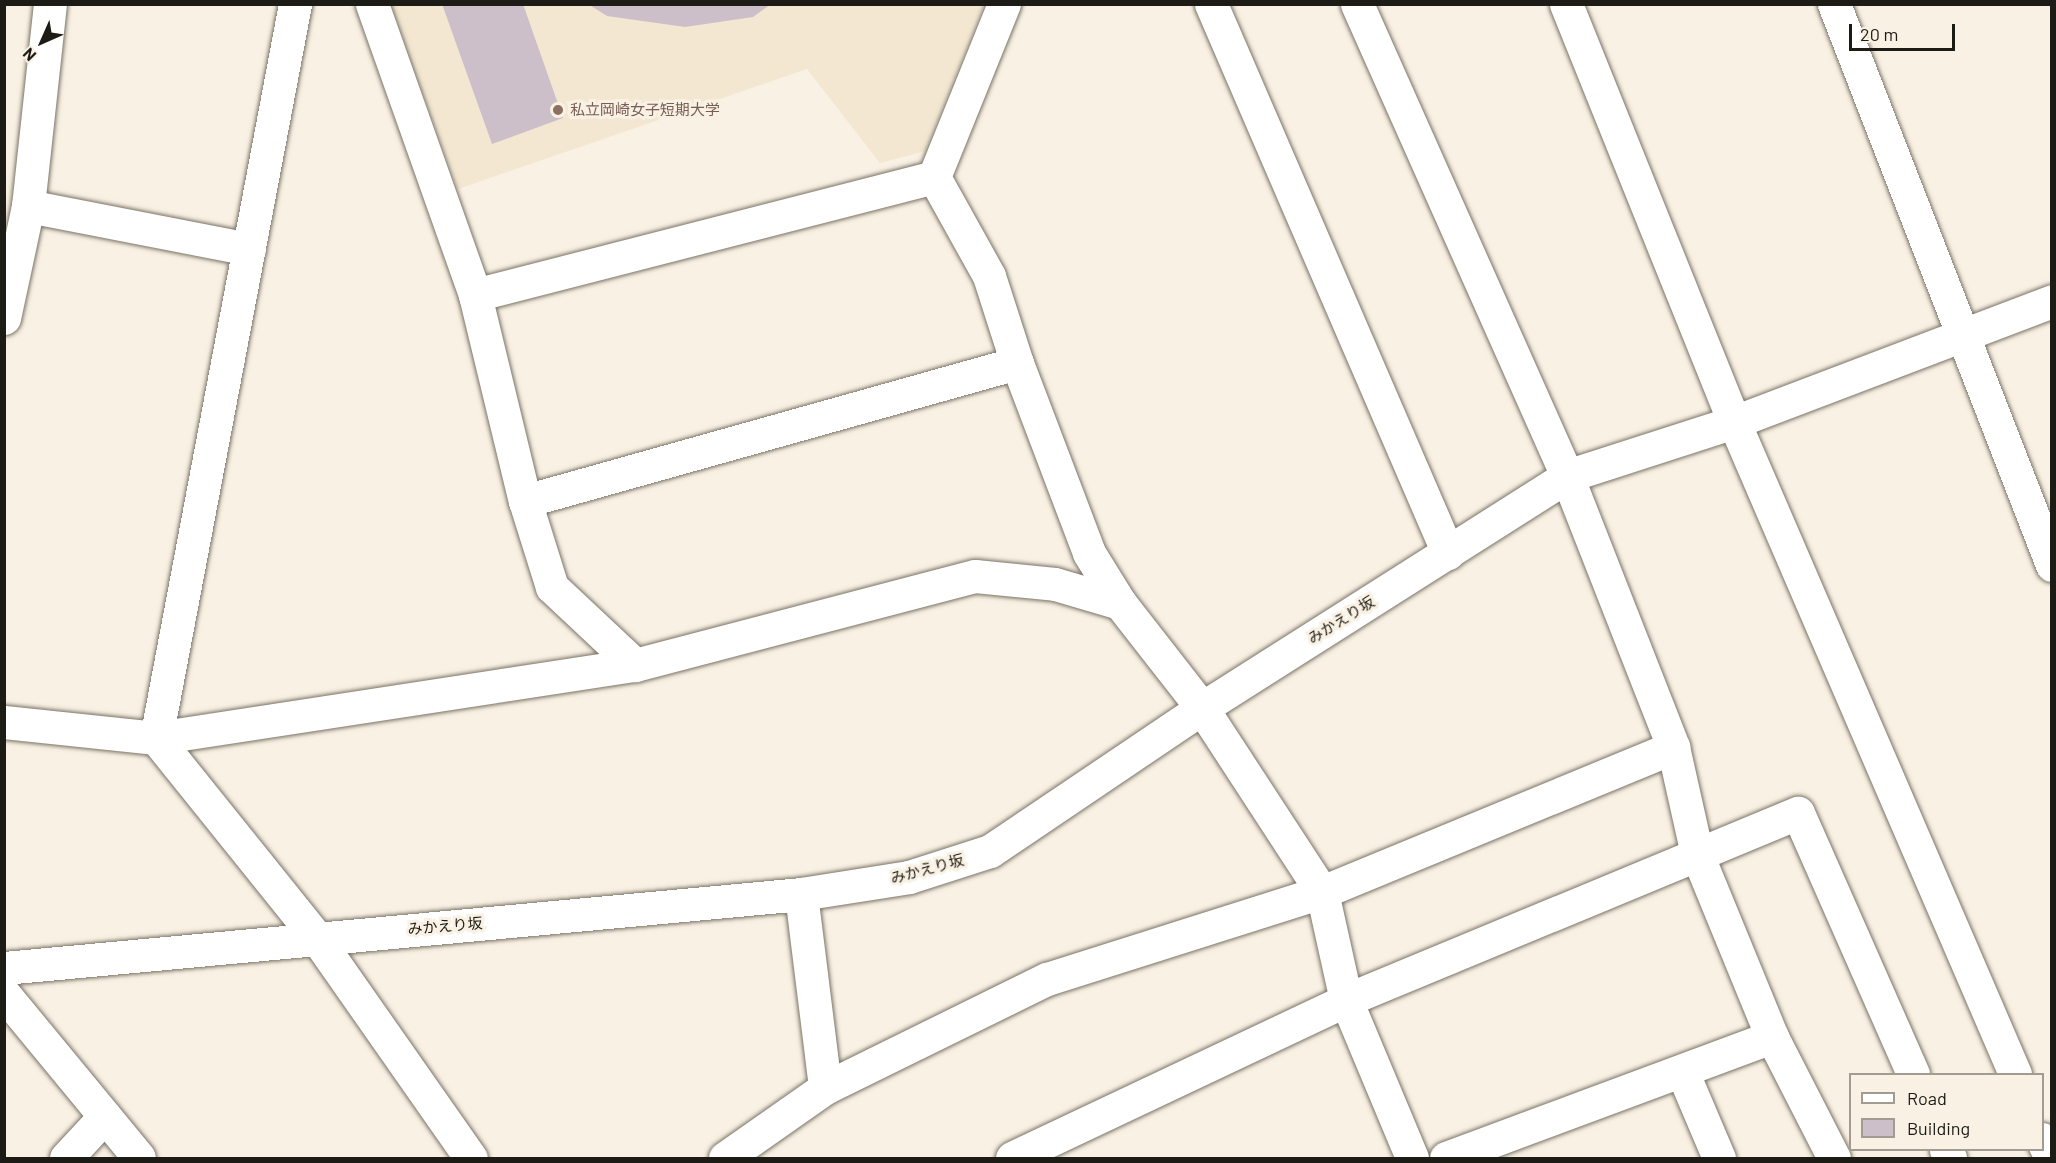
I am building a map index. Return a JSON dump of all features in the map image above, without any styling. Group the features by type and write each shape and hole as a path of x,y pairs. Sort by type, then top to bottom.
{"street":[{"path":"6,303 28,206 50,4"},
{"path":"295,4 156,738 316,937 471,1158"},
{"path":"372,4 475,296 525,501 552,587 635,665"},
{"path":"934,177 1004,4"},
{"path":"1210,4 1448,553"},
{"path":"1357,4 1567,476 1673,747 1697,854 1772,1037 1834,1158"},
{"path":"1566,4 1734,422 2015,1073"},
{"path":"1834,4 1959,333 2052,565"},
{"path":"475,296 934,177"},
{"path":"934,177 989,276 1017,363 1089,553 1120,603 1202,708 1322,892 1346,1000 1412,1158"},
{"path":"28,206 249,249"},
{"name":"みかえり坂","path":"4,968 316,937 801,894 909,877 990,851 1202,708 1567,476 1734,422 1959,333 2052,301"},
{"path":"525,501 1017,363"},
{"path":"4,722 156,738 635,665 975,576 1054,584 1120,603"},
{"path":"725,1158 825,1088 1047,979 1322,892 1673,747"},
{"path":"1012,1158 1346,1000 1798,813 1913,1073"},
{"path":"801,894 825,1088"},
{"path":"4,994 139,1158"},
{"path":"1446,1158 1493,1151 1682,1071 1772,1037"},
{"path":"1682,1071 1719,1158"},
{"path":"66,1158 105,1116"},
{"path":"2044,1141 2051,1158"}],"shaded area":[{"name":"私立岡崎女子短期大学","path":"391,5 984,5 925,151 880,163 807,69 458,189"}],"building":[{"path":"442,4 523,4 563,118 492,144"},
{"path":"588,4 771,4 753,17 685,27 607,16"}],"place":[{"name":"私立岡崎女子短期大学","path":"558,110"}]}
